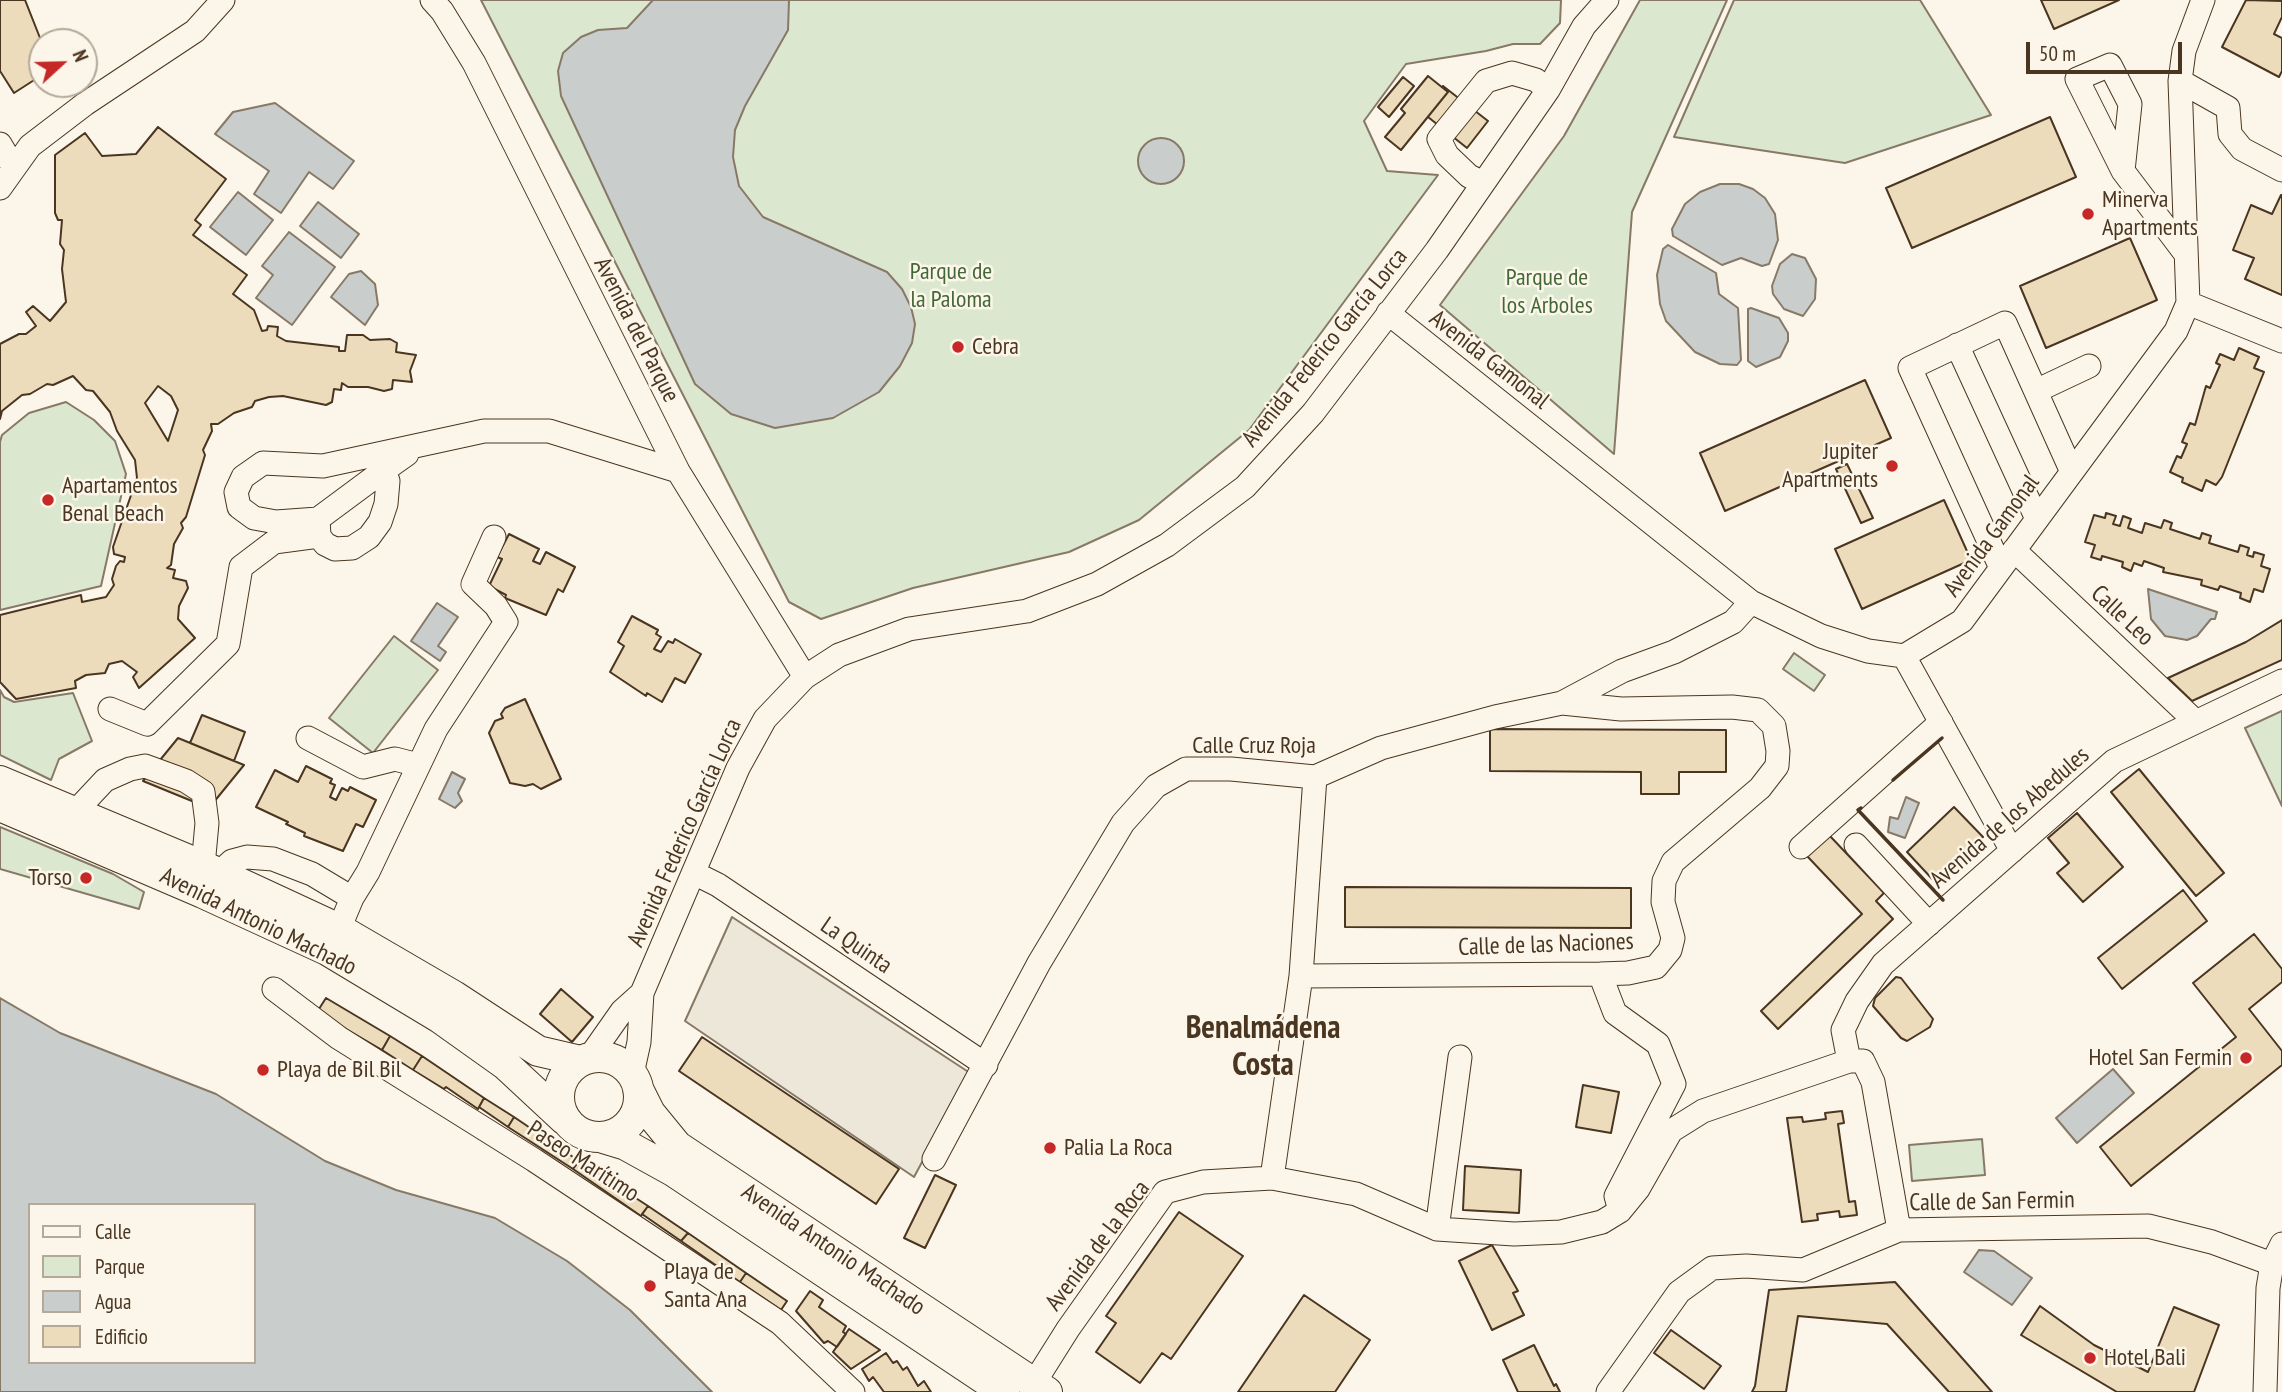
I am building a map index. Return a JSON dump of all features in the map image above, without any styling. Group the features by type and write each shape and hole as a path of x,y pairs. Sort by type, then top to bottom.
{"main road":[{"name":"Avenida Antonio Machado","path":"0,781 211,869 339,929 454,996 538,1051 585,1059"},
{"name":"Avenida Antonio Machado","path":"0,806 203,893 327,950 440,1018 506,1065 564,1119"},
{"path":"585,1059 613,1059 636,1073 635,1116 627,1126 603,1138 577,1132 564,1119 558,1093 562,1080 585,1059"},
{"name":"Avenida Antonio Machado","path":"636,1073 650,1114 677,1146 1041,1387"},
{"name":"Avenida Antonio Machado","path":"603,1138 626,1145 673,1171 1004,1392"}],"street":[{"path":"0,188 30,146 85,104 195,31 223,0"},
{"name":"Avenida del Parque","path":"432,0 442,11 474,63 678,471 805,677"},
{"name":"Avenida Federico García Lorca","path":"1584,26 1585,0"},
{"name":"Avenida Federico García Lorca","path":"642,993 737,768 765,719 805,677 839,655 909,629 1027,611 1097,584 1167,545 1245,487 1313,413 1388,313 1548,90 1584,26 1607,0"},
{"name":"Avenida Gamonal","path":"1388,313 1751,602 1821,636 1868,650 1904,656 1962,621 2176,331 2188,303 2180,81 2184,51 2196,5"},
{"path":"1483,183 1469,176 1447,155 1439,139 1486,81 1512,73 1536,80 1548,90"},
{"path":"2180,81 2228,108 2231,134 2242,149 2282,170"},
{"path":"0,144 14,167"},
{"path":"2123,171 2185,253"},
{"path":"2188,303 2282,341"},
{"path":"2007,559 1910,368 2005,323 2071,472"},
{"path":"1957,345 2037,519"},
{"path":"2036,391 2089,366"},
{"path":"318,528 254,518 239,507 236,492 243,477 263,463 323,466 484,431 549,431 678,471"},
{"path":"110,709 146,724 228,644 241,567 274,542 318,528 376,476 421,444"},
{"path":"318,528 325,544 335,549 352,548 369,537 380,522 386,504 388,481 386,476 376,476"},
{"path":"339,929 436,729 506,621 496,606 473,584 494,537"},
{"name":"Calle Leo","path":"2007,559 2194,720"},
{"name":"Calle Cruz Roja","path":"934,1159 1040,963 1124,823 1156,786 1186,769 1231,769 1315,777 1381,748 1562,703 1622,671 1674,652 1733,622 1751,602"},
{"path":"1904,656 2012,851"},
{"name":"Avenida de los Abedules","path":"1849,1061 1843,1030 1857,1000 1883,964 2114,761 2194,720 2282,681"},
{"name":"Calle de las Naciones","path":"1301,976 1600,974 1628,973 1656,967 1670,950 1673,938 1664,881 1673,862 1760,788 1777,766 1778,751 1774,726 1758,710 1732,707 1621,709 1562,703"},
{"path":"1801,848 1941,722"},
{"path":"308,738 363,767 395,759 418,765"},
{"path":"75,812 105,780 130,769 145,766 187,781 203,792 211,869 247,857 273,859 324,880 352,898"},
{"path":"1315,777 1301,976 1272,1178 1356,1194 1437,1229 1514,1234 1561,1232 1602,1222 1620,1212 1638,1189 1671,1131 1703,1111 1849,1061 1863,1061 1873,1082 1899,1230"},
{"path":"1856,845 1929,924"},
{"name":"La Quinta","path":"694,873 718,885 986,1065"},
{"path":"1600,974 1615,1013 1658,1044 1674,1084 1616,1196 1620,1212"},
{"name":"Paseo Marítimo","path":"274,989 339,1038 534,1160 780,1323 853,1392"},
{"path":"585,1059 622,1012 642,993"},
{"path":"636,1073 642,993"},
{"path":"1437,1229 1460,1058"},
{"name":"Avenida de la Roca","path":"1041,1387 1068,1329 1165,1192 1203,1182 1272,1178"},
{"name":"Calle de San Fermin","path":"1608,1392 1679,1292 1712,1268 1746,1265 1803,1270 1899,1230 2148,1226 2277,1254"},
{"path":"2265,1392 2277,1254"}],"green space":[{"name":"Parque de la Paloma","path":"481,0 1561,0 1560,23 1540,44 1513,44 1406,64 1364,121 1387,171 1438,175 1249,430 1139,520 1069,552 913,588 821,619 789,602"},
{"name":"Parque de los Arboles","path":"1640,0 1727,0 1632,212 1614,454 1440,305 1564,136"},
{"path":"1734,0 1920,0 1991,115 1845,163 1674,137"},
{"path":"66,402 94,420 115,441 126,474 101,586 0,610 2,435 29,413"},
{"path":"394,636 438,670 373,753 329,718"},
{"path":"1794,653 1825,675 1814,691 1783,669"},
{"path":"0,690 4,697 14,702 73,693 92,741 59,759 51,780 0,755"},
{"path":"2282,711 2282,806 2245,728"},
{"path":"0,827 113,874 144,892 139,909 0,869"},
{"path":"1982,1139 1985,1175 1912,1181 1909,1145"}],"shaded area":[{"path":"732,917 970,1073 914,1177 685,1021"}],"water":[{"path":"653,0 789,0 788,30 745,106 735,130 733,157 739,186 763,217 887,272 902,289 911,307 915,324 912,343 900,366 879,392 833,418 775,428 731,414 695,384 561,96 558,71 563,53 581,37 598,30 627,28"},
{"path":"275,103 354,161 333,189 309,172 281,213 254,194 269,171 215,134 233,112"},
{"path":"1161,138 1170,139 1177,145 1183,152 1183,170 1177,177 1170,183 1161,184 1152,183 1145,177 1139,170 1138,161 1139,152 1145,145 1152,139"},
{"path":"1720,184 1739,184 1753,189 1765,198 1775,214 1778,240 1769,264 1762,266 1741,258 1722,265 1673,236 1672,229 1685,204 1700,192"},
{"path":"238,192 273,220 246,255 210,227"},
{"path":"318,202 359,234 341,258 300,226"},
{"path":"289,232 335,267 292,325 256,298 273,275 262,266"},
{"path":"1668,245 1716,273 1719,294 1738,308 1741,360 1737,365 1720,364 1695,352 1666,321 1660,304 1657,275 1663,249"},
{"path":"1792,254 1805,258 1816,279 1815,299 1803,316 1784,309 1773,294 1772,286 1780,264"},
{"path":"361,271 375,284 378,305 365,325 331,297 349,274"},
{"path":"1748,309 1779,318 1788,333 1788,341 1780,357 1756,367 1748,361"},
{"path":"2148,589 2217,612 2215,619 2211,619 2197,636 2187,640 2165,636 2151,619"},
{"path":"437,603 458,617 438,646 446,652 440,661 411,641"},
{"path":"452,772 465,779 458,793 462,801 455,808 439,799"},
{"path":"1906,797 1919,803 1905,838 1888,832 1890,817 1898,819"},
{"path":"0,998 60,1033 216,1094 325,1161 396,1190 495,1218 567,1261 630,1310 712,1392 0,1392"},
{"path":"2113,1069 2134,1093 2077,1143 2056,1118"},
{"path":"1979,1250 1994,1251 2032,1278 2012,1305 1964,1272"}],"building":[{"path":"0,0 25,0 36,28 28,28 28,84 14,93 0,71"},
{"path":"2041,0 2119,0 2054,29"},
{"path":"2246,0 2282,1 2282,17 2274,34 2282,38 2282,71 2279,77 2222,47"},
{"path":"1428,76 1448,92 1401,150 1385,137 1405,113 1401,109"},
{"path":"1403,77 1414,86 1389,117 1378,107"},
{"path":"1443,86 1488,121 1467,148 1428,117 1448,92"},
{"path":"2050,117 2076,177 1912,248 1886,188"},
{"path":"158,127 226,179 195,220 201,225 193,235 247,275 233,294 254,310 262,331 267,330 268,326 278,327 277,336 286,341 339,347 339,351 345,351 347,335 363,335 370,340 390,339 397,343 396,352 416,355 410,371 412,382 393,380 392,389 384,391 368,387 348,387 342,383 341,390 334,389 332,402 326,405 283,396 269,397 255,401 252,407 234,413 218,424 211,424 212,431 203,450 205,455 186,517 181,523 183,528 174,544 171,565 167,568 175,570 173,578 186,581 188,588 179,606 178,619 195,638 139,688 133,677 137,672 122,661 109,664 105,673 86,675 75,681 76,688 16,699 0,682 0,615 81,595 82,602 106,597 114,585 112,579 116,566 120,561 124,562 125,557 114,554 113,547 137,478 135,460 117,431 110,412 93,391 86,390 73,376 22,395 2,411 0,419 0,344 19,334 26,334 36,326 26,312 33,306 50,321 66,302 62,269 64,250 60,244 62,220 58,220 55,213 55,155 85,133 102,156 136,154","holes":["158,386 171,396 178,410 168,441 145,403"]},
{"path":"2281,195 2282,295 2245,279 2254,258 2233,250 2251,205 2272,214"},
{"path":"2130,238 2157,300 2046,348 2020,286"},
{"path":"2239,348 2259,357 2254,368 2264,372 2222,477 2216,485 2206,480 2202,491 2182,482 2183,478 2170,472 2177,456 2181,458 2187,444 2182,442 2190,423 2195,425 2206,386 2210,388 2220,365 2216,363 2220,354 2234,360"},
{"path":"1865,380 1891,438 1725,511 1700,453"},
{"path":"1847,464 1873,518 1861,523 1836,469"},
{"path":"1944,500 1971,560 1862,609 1835,549"},
{"path":"2106,513 2116,516 2113,524 2120,526 2123,516 2131,519 2128,528 2142,533 2145,523 2161,528 2164,520 2172,523 2170,529 2200,539 2202,533 2211,536 2209,543 2238,552 2240,545 2249,548 2247,555 2253,557 2254,552 2264,555 2261,566 2270,569 2263,592 2254,589 2250,602 2240,598 2241,593 2220,586 2218,590 2201,585 2202,580 2163,572 2164,568 2144,561 2142,566 2134,563 2131,571 2122,567 2123,562 2102,556 2101,560 2091,557 2095,545 2085,542 2094,515 2105,518"},
{"path":"509,534 539,549 533,561 540,564 546,552 575,567 563,592 558,589 546,615 505,598 506,595 489,586 502,559 497,557"},
{"path":"632,616 658,630 656,634 661,637 654,649 661,652 668,641 673,643 675,639 701,654 685,683 675,678 662,702 647,693 646,696 610,672 624,646 618,642"},
{"path":"2282,620 2282,660 2192,701 2168,678 2246,642"},
{"path":"525,699 561,779 541,789 533,784 525,786 510,783 489,733 495,721 503,718 501,714 505,708"},
{"path":"202,715 245,732 234,761 190,743"},
{"path":"1490,729 1726,730 1726,772 1679,772 1679,794 1641,794 1641,772 1490,771"},
{"path":"178,738 244,765 209,808 143,781"},
{"path":"306,766 332,779 330,783 335,785 330,797 336,800 342,788 348,791 350,787 376,800 363,827 356,824 343,851 304,836 305,833 286,824 288,822 256,807 275,770 298,782"},
{"path":"2139,769 2224,873 2196,896 2111,792"},
{"path":"1954,807 1983,837 1935,882 1907,852"},
{"path":"2077,813 2123,867 2083,902 2057,873 2069,863 2048,838"},
{"path":"1829,835 1884,893 1876,901 1893,919 1778,1029 1761,1011 1862,914 1807,856"},
{"path":"1345,887 1631,888 1631,928 1345,927"},
{"path":"2183,890 2207,921 2122,989 2098,958"},
{"name":"Hotel San Fermin","path":"2254,934 2282,969 2282,982 2249,1009 2282,1051 2282,1065 2131,1186 2100,1147 2236,1037 2193,983"},
{"path":"1896,977 1901,978 1933,1019 1930,1027 1907,1041 1901,1038 1873,1006 1875,998"},
{"path":"561,989 593,1017 572,1042 540,1014"},
{"path":"326,998 390,1036 382,1050 317,1012"},
{"path":"390,1036 422,1056 413,1070 382,1050"},
{"path":"702,1037 899,1169 876,1204 679,1071"},
{"path":"422,1056 484,1098 478,1109 446,1087 444,1089 413,1070"},
{"path":"1583,1085 1619,1092 1611,1133 1576,1127"},
{"path":"484,1098 514,1117 508,1127 479,1107"},
{"path":"1842,1111 1844,1123 1838,1124 1849,1202 1855,1201 1857,1215 1840,1217 1839,1211 1817,1214 1818,1220 1802,1222 1787,1118 1802,1117 1803,1122 1826,1119 1825,1113"},
{"path":"514,1117 579,1161 573,1169 508,1127"},
{"path":"579,1161 648,1206 641,1216 573,1169"},
{"path":"1465,1166 1521,1170 1519,1213 1463,1210"},
{"path":"935,1175 956,1185 925,1248 904,1238"},
{"path":"648,1206 688,1233 681,1241 642,1214"},
{"path":"1179,1212 1243,1256 1171,1359 1162,1353 1140,1383 1096,1352 1116,1323 1106,1316"},
{"path":"688,1233 746,1273 740,1282 681,1241"},
{"path":"1492,1245 1518,1291 1513,1293 1524,1315 1492,1330 1459,1261"},
{"path":"746,1273 787,1301 781,1310 740,1282"},
{"path":"1895,1282 1992,1392 1949,1392 1887,1324 1798,1316 1786,1392 1752,1392 1769,1290"},
{"path":"810,1291 823,1300 819,1307 846,1326 843,1332 846,1334 837,1347 828,1341 824,1343 796,1311"},
{"path":"1304,1295 1370,1340 1335,1392 1238,1392"},
{"name":"Hotel Bali","path":"2040,1306 2094,1345 2148,1372 2174,1307 2219,1325 2194,1392 2117,1392 2021,1335"},
{"path":"849,1329 880,1350 851,1369 833,1352"},
{"path":"1671,1330 1721,1366 1704,1389 1654,1353"},
{"path":"1534,1345 1554,1386 1556,1384 1560,1392 1518,1392 1503,1360"},
{"path":"886,1353 893,1363 897,1361 903,1370 907,1367 918,1386 924,1381 931,1392 884,1392 873,1377 869,1381 862,1369"}],"wall":[{"path":"1893,780 1942,738"},
{"path":"1861,808 1858,810 1943,900"}],"place":[{"name":"Minerva Apartments","path":"2088,214"},
{"name":"Cebra","path":"958,347"},
{"name":"Jupiter Apartments","path":"1892,466"},
{"name":"Apartamentos Benal Beach","path":"48,500"},
{"name":"Torso","path":"86,878"},
{"name":"Hotel San Fermin","path":"2246,1058"},
{"name":"Playa de Bil Bil","path":"263,1070"},
{"name":"Palia La Roca","path":"1050,1148"},
{"name":"Playa de Santa Ana","path":"650,1286"},
{"name":"Hotel Bali","path":"2090,1358"}],"district":[{"name":"Benalmádena Costa","path":"1263,1048"}]}
